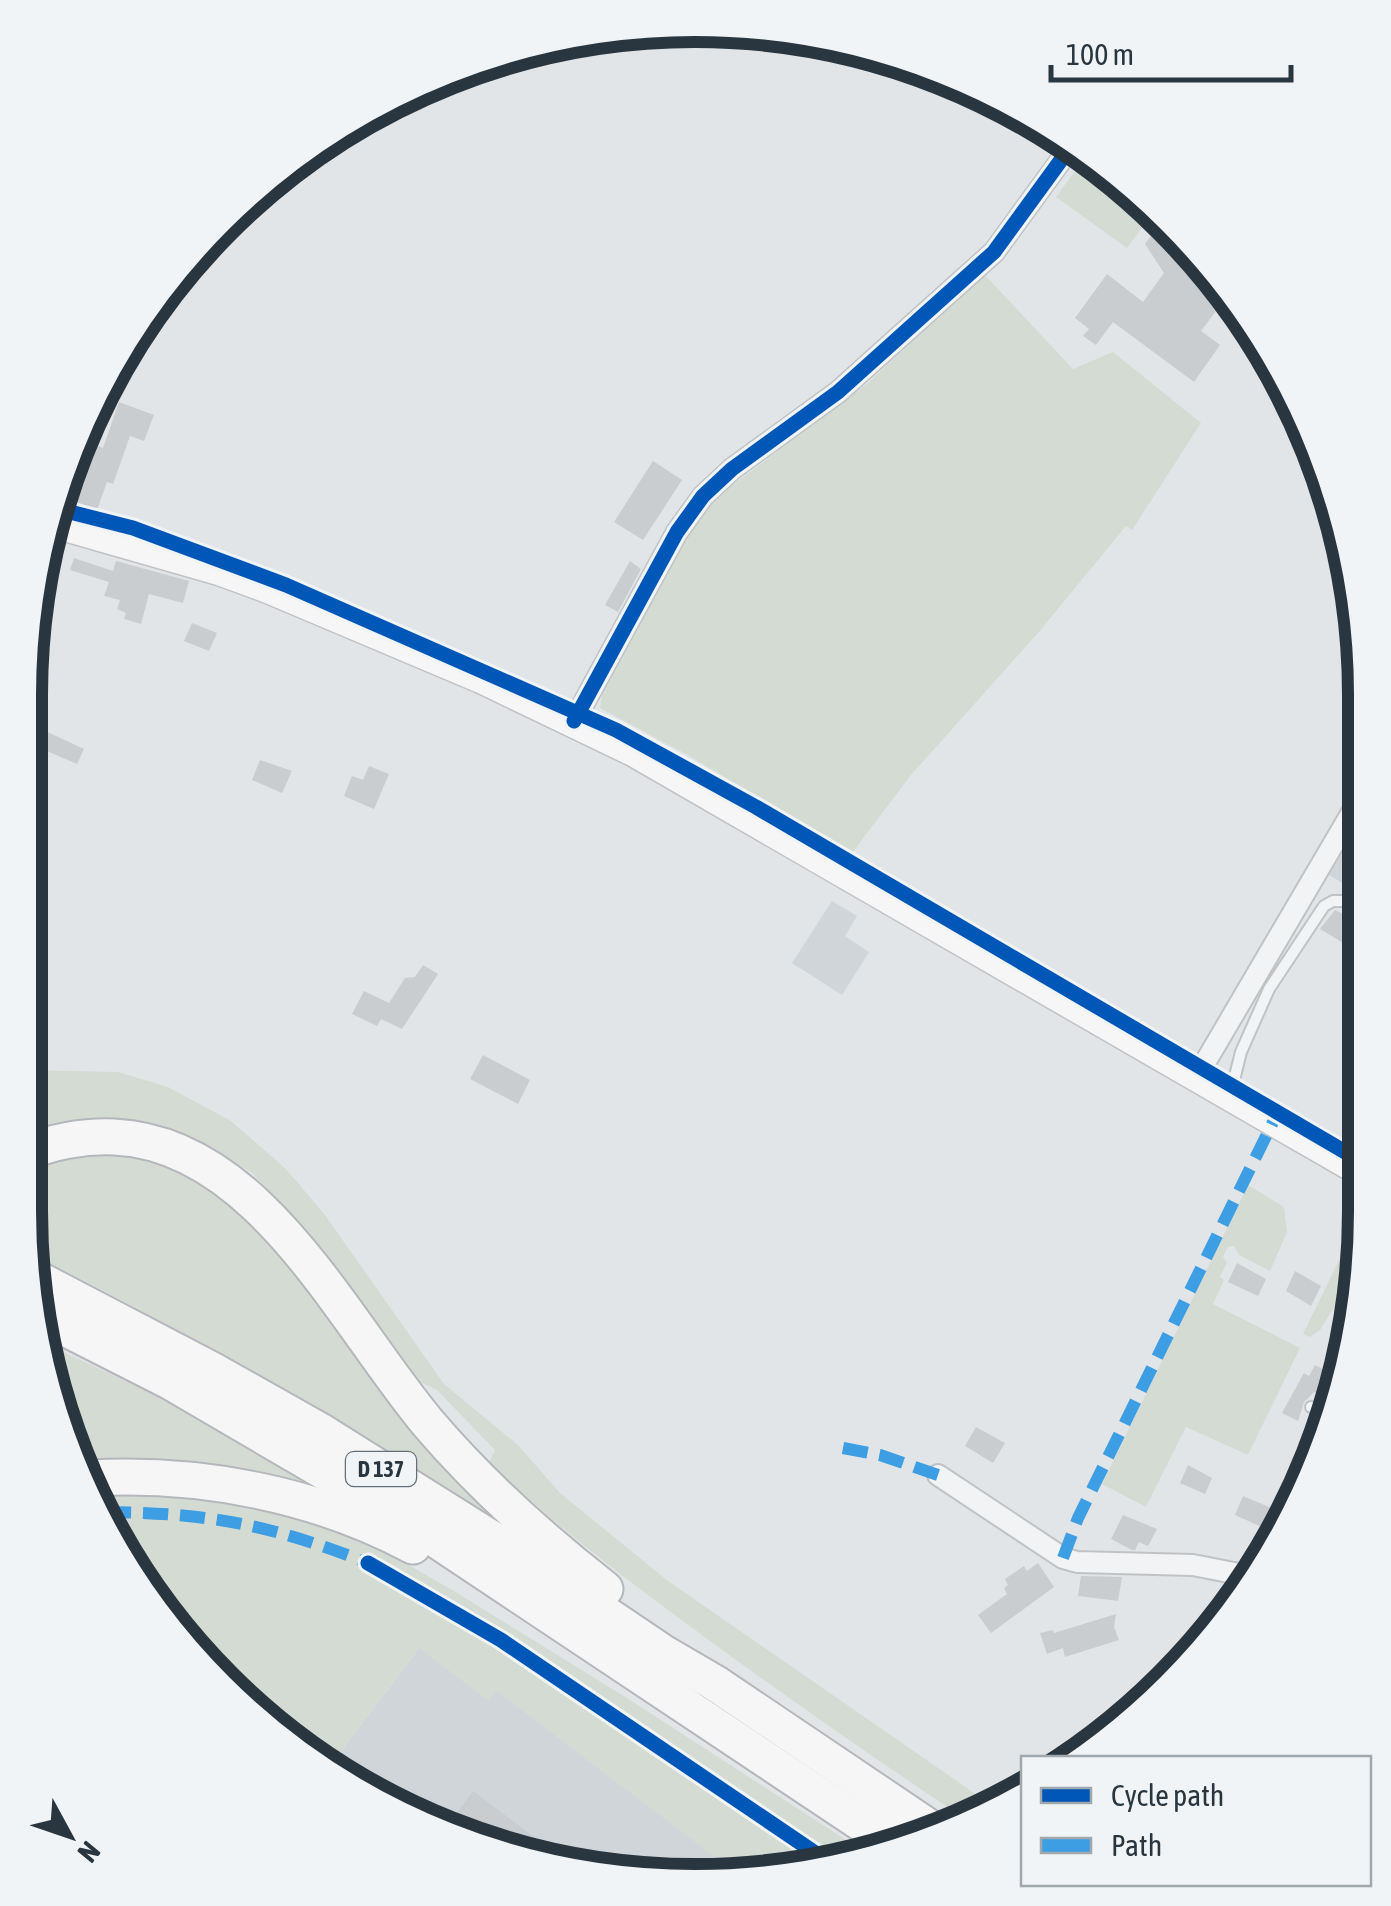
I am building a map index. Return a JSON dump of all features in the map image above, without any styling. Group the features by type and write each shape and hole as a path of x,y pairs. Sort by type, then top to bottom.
{"highway":[{"path":"42,1149 80,1139 131,1138 179,1150 222,1174 274,1223 417,1409 478,1477 582,1571 670,1639 715,1683"},
{"name":"D 137","path":"47,1285 196,1361 322,1432 715,1683 922,1823"},
{"name":"D 137","path":"52,1322 169,1381 386,1508 880,1837"},
{"path":"54,1333 169,1381"},
{"path":"100,1478 217,1482 321,1508 393,1536 530,1605"}],"main road":[{"path":"65,527 220,571 268,589 574,721 1348,1165"}],"street":[{"path":"574,721 678,532 703,496 732,469 838,392 981,264 1006,238 1064,157"},
{"path":"1196,1078 1348,821"},
{"path":"938,1475 1063,1558 1077,1562 1193,1565 1237,1574"}],"lane":[{"path":"1229,1096 1236,1082 1241,1052 1269,988 1324,906 1341,901"},
{"path":"1312,1407 1317,1408"}],"shaded area":[{"path":"1078,167 1145,223 1127,248 1056,197"},
{"path":"984,274 1073,369 1113,352 1201,423 1132,530 1126,526 1038,633 911,775 852,853 686,754 600,708 602,694 707,504 868,383"},
{"path":"1348,843 1348,887 1329,875"},
{"path":"832,901 857,916 845,936 869,952 842,995 792,963"},
{"path":"42,1070 118,1072 168,1087 231,1121 286,1169 325,1215 444,1384 518,1445 560,1493 668,1581 981,1798 953,1811 725,1652 537,1506 489,1462 495,1450 437,1390 412,1378 295,1218 252,1173 202,1142 124,1119 42,1129"},
{"path":"85,1152 142,1152 220,1185 539,1551 225,1358 45,1261 42,1165"},
{"path":"1248,1185 1284,1207 1287,1232 1270,1271 1239,1255 1234,1246 1228,1247 1220,1277 1224,1280 1213,1304 1300,1348 1248,1455 1186,1427 1146,1507 1102,1484"},
{"path":"1347,1244 1343,1292 1320,1330 1310,1337 1303,1334"},
{"path":"58,1349 181,1407 377,1521 98,1474 77,1420"},
{"path":"144,1493 297,1513 365,1540 627,1698 852,1844 781,1858 723,1863 496,1691 489,1701 419,1648 338,1756 265,1701 205,1641 153,1573 108,1495"},
{"path":"435,1627 761,1860 653,1862 610,1858 526,1841 446,1814 338,1756"}],"building":[{"path":"1154,231 1220,306 1201,331 1220,345 1194,382 1113,322 1096,345 1083,336 1089,329 1075,318 1107,274 1143,302 1164,273 1145,244"},
{"path":"119,402 154,415 144,441 130,436 113,484 107,482 97,510 73,500 93,444 103,448"},
{"path":"653,461 682,480 643,540 614,522"},
{"path":"74,558 113,571 116,561 189,581 183,603 149,594 141,624 124,619 126,613 117,609 120,600 104,596 109,582 70,570"},
{"path":"630,561 641,569 618,612 605,605"},
{"path":"192,623 217,633 209,651 184,641"},
{"path":"42,729 84,749 77,764 42,749"},
{"path":"260,760 292,771 282,793 252,780"},
{"path":"369,766 389,774 374,809 344,796 352,776 363,780"},
{"path":"1335,910 1348,916 1345,944 1320,929"},
{"path":"423,965 438,974 402,1029 381,1019 377,1026 352,1014 364,991 389,1003 405,978 415,977"},
{"path":"483,1055 530,1080 518,1104 470,1079"},
{"path":"1237,1263 1266,1279 1258,1296 1228,1282"},
{"path":"1295,1271 1321,1286 1311,1306 1286,1291"},
{"path":"1315,1365 1328,1372 1321,1395 1314,1392 1304,1402 1298,1421 1282,1413 1304,1373 1309,1376"},
{"path":"976,1427 1005,1443 993,1463 965,1446"},
{"path":"1188,1465 1212,1478 1205,1494 1180,1483"},
{"path":"1243,1496 1275,1510 1264,1528 1235,1515"},
{"path":"1123,1515 1157,1529 1148,1546 1139,1542 1132,1550 1111,1539"},
{"path":"1038,1563 1054,1587 991,1633 978,1615 1007,1594 1005,1579 1024,1566 1027,1571"},
{"path":"1081,1576 1122,1577 1118,1601 1078,1596"},
{"path":"1116,1614 1114,1627 1119,1640 1065,1657 1063,1648 1047,1654 1040,1633 1054,1633"},
{"path":"473,1791 546,1846 486,1829 454,1817"}],"marked path":[{"path":"1063,1558 1078,1518 1273,1122"},
{"path":"843,1448 880,1455 938,1475"},
{"path":"117,1512 177,1515 270,1530 368,1563"}],"cycle path":[{"path":"574,721 677,532 703,496 732,469 838,392 994,252 1063,157"},
{"path":"69,512 133,528 286,585 616,730 756,807 1348,1154"},
{"path":"368,1563 501,1640 814,1852"}]}
